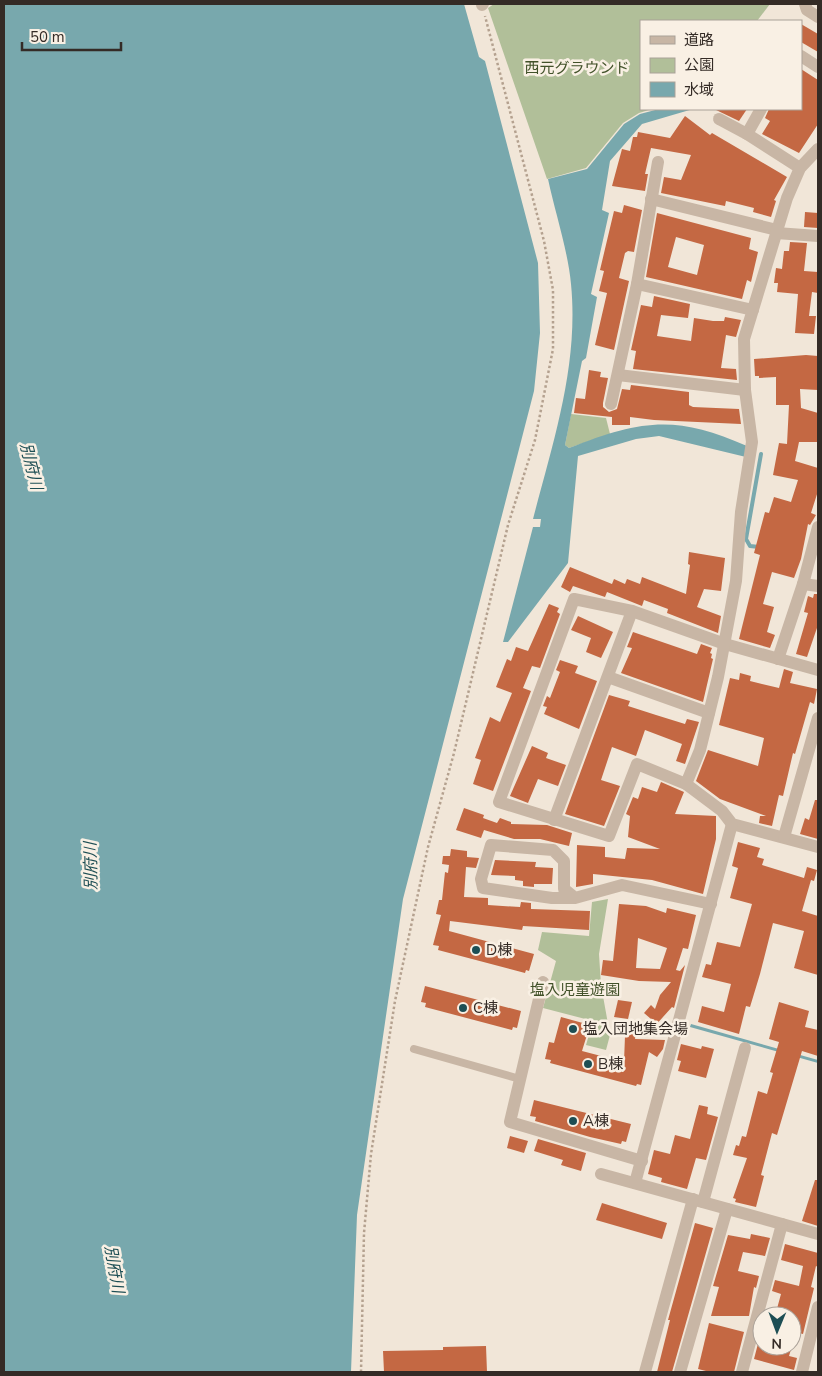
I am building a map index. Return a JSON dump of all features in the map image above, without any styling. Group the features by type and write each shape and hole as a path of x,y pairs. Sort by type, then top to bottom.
{"street":[{"path":"805,4 807,10 818,18"},
{"path":"802,57 818,66"},
{"path":"747,134 760,110"},
{"path":"719,119 747,134 800,168"},
{"path":"686,784 700,750 725,644 736,581 741,512 752,442 745,390 744,339 787,198 800,168 817,152"},
{"path":"612,404 637,284 658,162"},
{"path":"651,200 776,231 818,236"},
{"path":"637,284 752,310"},
{"path":"618,376 745,390"},
{"path":"778,659 803,584 818,527"},
{"path":"803,584 818,586"},
{"path":"818,670 725,644 632,611 574,599 499,802 609,836 637,764 686,784 722,811 732,824 818,847"},
{"path":"554,820 632,611"},
{"path":"608,677 709,713"},
{"path":"784,837 818,718"},
{"path":"636,1183 732,824"},
{"path":"575,898 564,888 564,861 553,850 491,845 481,879 483,888 552,898 575,898 622,885 711,904"},
{"path":"543,982 510,1122 642,1162"},
{"path":"645,1372 745,1048"},
{"path":"601,1174 818,1234"},
{"path":"680,1372 727,1208"},
{"path":"742,1372 782,1224"},
{"path":"802,1372 818,1307"}],"lane":[{"path":"414,1050 520,1079"}],"path":[{"path":"361,1372 364,1234 371,1154 395,1001 428,847 454,753 506,534 535,440 553,349 553,290 544,241 482,4"}],"green space":[{"name":"西元グラウンド","path":"494,4 770,4 758,20 640,20 640,110 649,110 639,113 623,123 586,168 547,179 488,8"},
{"path":"571,414 606,418 610,434 569,448 565,445"},
{"name":"塩入児童遊園","path":"608,899 599,954 601,985 610,1035 606,1050 586,1045 593,1021 543,1008 556,961 538,950 542,932 589,936 592,902"}],"water":[{"name":"別府川","path":"4,4 464,4 479,57 485,61 538,263 540,333 534,391 403,899 357,1215 351,1372 4,1372"},
{"path":"655,110 690,110 642,124 610,161 602,210 609,213 591,294 597,297 586,358 582,361 565,445 569,448 617,431 638,427 658,424 678,425 722,436 747,446 746,457 659,436 636,439 578,456 568,563 508,642 503,642 533,527 540,527 541,519 533,519 556,432 568,374 571,344 571,284 564,245 548,179 587,169 624,124 640,114"},
{"path":"691,1024 818,1060 818,1063 690,1027"}],"building":[{"path":"802,25 818,34 818,52 802,43"},
{"path":"802,70 818,80 818,124 799,153 762,134 770,121 765,118 769,110 802,110"},
{"path":"716,110 746,110 739,121"},
{"path":"685,116 710,135 712,133 787,177 774,200 776,201 771,217 753,212 754,208 726,201 725,206 661,193 664,177 681,180 691,155 651,148 645,174 648,174 645,191 612,186 622,149 630,151 633,137 637,137 638,132 670,138"},
{"path":"624,205 642,210 634,252 628,251 625,253 619,278 629,281 614,350 595,345 607,293 599,291 604,271 600,270 614,211 622,213"},
{"path":"805,212 818,213 818,228 804,227"},
{"path":"657,213 751,238 749,249 758,252 751,282 747,280 742,299 646,277","holes":["676,237 704,245 697,275 668,267"]},
{"path":"790,242 807,243 804,271 818,272 818,293 812,292 809,316 816,316 814,334 795,333 798,294 777,292 778,283 774,283 776,268 782,269 784,251 789,251"},
{"path":"654,296 690,304 688,318 661,315 657,336 691,341 694,318 724,321 725,317 741,320 736,337 726,335 721,368 736,369 737,380 633,369 636,351 631,350 641,305 652,307"},
{"path":"806,355 818,356 818,390 800,389 801,408 818,413 818,442 799,442 795,461 818,468 818,491 811,513 816,515 810,525 808,524 801,559 794,578 772,572 763,604 774,607 767,632 775,635 770,648 739,639 760,555 754,553 765,512 769,513 774,497 791,502 798,480 773,475 779,443 787,444 789,405 776,405 776,377 759,378 759,376 755,376 754,359"},
{"path":"589,370 601,372 600,377 608,378 603,407 609,412 617,409 622,389 630,390 631,385 689,392 689,405 693,407 739,409 741,424 630,417 630,425 612,425 612,417 574,413 576,398 585,399"},
{"path":"689,552 725,558 721,591 704,589 697,607 721,616 718,633 667,613 668,609 644,600 642,606 607,592 605,597 573,586 570,592 561,587 570,567 612,584 614,579 625,584 627,579 640,584 642,577 686,594 690,565 688,564"},
{"path":"814,594 818,594 818,625 807,657 796,654 808,613 804,612 808,596 813,598"},
{"path":"549,604 559,608 557,612 560,614 540,668 532,666 523,688 531,691 493,791 473,784 481,760 475,758 490,717 500,722 512,693 496,687 507,659 511,661 516,647 528,651"},
{"path":"578,616 613,632 601,658 586,652 591,638 571,630"},
{"path":"633,632 697,654 701,644 712,648 710,653 713,659 703,702 621,673 632,648 627,647"},
{"path":"560,660 578,666 575,673 597,681 579,729 544,714 547,707 543,706 547,696 550,698 560,672 556,670"},
{"path":"784,669 793,672 790,683 817,689 814,704 810,702 795,754 793,753 783,796 779,795 772,826 759,823 760,816 766,816 720,799 696,781 708,750 758,766 764,738 719,725 730,678 739,680 740,673 751,676 750,681 779,688"},
{"path":"609,695 630,701 628,706 685,724 687,719 699,722 685,764 676,761 682,744 645,730 636,756 612,747 601,780 620,786 604,826 565,814"},
{"path":"532,746 548,753 546,758 566,765 558,786 538,779 528,803 510,796"},
{"path":"661,782 684,792 675,814 716,816 716,839 703,894 652,880 593,874 593,884 576,887 577,845 605,847 605,857 625,859 627,848 660,849 628,837 630,816 626,814 633,797 638,799 642,787 657,792"},
{"path":"815,800 818,800 818,839 800,834 805,818 809,820"},
{"path":"464,808 484,815 483,818 497,823 500,818 511,822 511,824 547,825 572,833 569,846 540,839 514,839 484,830 481,838 456,830"},
{"path":"738,842 760,848 757,857 764,859 762,865 804,878 807,867 817,870 814,881 811,880 802,911 818,916 818,975 794,968 804,931 773,923 750,1007 746,1006 739,1034 698,1022 702,1006 724,1012 731,984 702,977 706,964 711,965 717,942 740,947 752,904 730,898 738,868 732,866"},
{"path":"451,849 467,851 467,857 479,858 476,868 466,867 464,897 488,898 488,905 520,907 521,902 531,903 531,909 590,911 589,930 523,926 522,930 450,921 449,931 534,954 529,971 526,970 525,973 438,950 439,946 433,945 441,915 436,914 439,900 442,900 445,872 448,873 449,865 442,864 443,856 450,856"},
{"path":"495,860 536,862 535,867 553,868 552,884 534,884 534,887 523,886 523,881 515,880 515,876 491,875"},
{"path":"619,904 646,906 666,913 667,908 696,915 688,949 683,948 676,970 680,971 685,965 674,1008 672,1007 645,1037 651,1019 644,1013 651,1005 655,1009 660,995 671,982 639,981 601,975 603,960 613,961","holes":["638,938 667,948 660,969 636,968"]},
{"name":"C棟","path":"425,986 521,1011 517,1028 513,1027 512,1030 425,1007 426,1003 421,1002"},
{"path":"618,1000 632,1002 628,1019 614,1017"},
{"path":"779,1002 809,1011 805,1027 818,1030 818,1056 802,1051 777,1135 772,1133 761,1175 764,1176 756,1207 735,1202 736,1199 733,1198 747,1158 733,1155 736,1145 739,1146 742,1136 746,1137 758,1091 767,1094 773,1073 770,1072 779,1042 769,1039"},
{"path":"561,1017 590,1025 582,1051 624,1062 625,1036 628,1032 636,1032 635,1039 665,1040 663,1049 657,1057 649,1052 641,1085 637,1084 636,1086 550,1063 551,1060 545,1059 549,1042 554,1043"},
{"path":"681,1044 701,1049 702,1046 714,1049 706,1078 678,1071 681,1061 677,1060"},
{"name":"A棟","path":"534,1100 631,1124 626,1142 622,1141 621,1144 590,1137 535,1121 536,1117 530,1116"},
{"path":"699,1105 708,1107 707,1114 718,1117 706,1160 696,1158 687,1189 661,1182 662,1178 648,1174 654,1150 670,1154 675,1135 690,1139"},
{"path":"510,1136 528,1141 524,1153 507,1148"},
{"path":"538,1139 586,1153 581,1171 561,1165 563,1160 534,1151"},
{"path":"815,1180 818,1180 818,1226 802,1221"},
{"path":"602,1203 667,1223 662,1239 596,1220"},
{"path":"695,1223 713,1228 672,1372 657,1372 670,1320 668,1320"},
{"path":"751,1234 770,1238 765,1256 743,1252 738,1271 759,1276 756,1288 754,1287 749,1316 711,1316 719,1287 713,1286 728,1235 750,1239"},
{"path":"785,1244 818,1253 818,1267 816,1266 811,1287 814,1288 803,1334 802,1306 778,1306 781,1294 772,1291 775,1280 799,1286 803,1266 781,1260"},
{"path":"709,1323 744,1332 734,1372 710,1372 698,1369"},
{"path":"486,1346 487,1372 384,1372 383,1351 443,1350 443,1347"},
{"path":"755,1356 789,1356 797,1358 794,1370 754,1359"}],"waterway":[{"path":"759,547 750,546 746,539 761,454"}],"place":[{"name":"D棟","path":"476,950"},
{"name":"C棟","path":"463,1008"},
{"name":"塩入団地集会場","path":"573,1029"},
{"name":"B棟","path":"588,1064"},
{"name":"A棟","path":"573,1121"}]}
